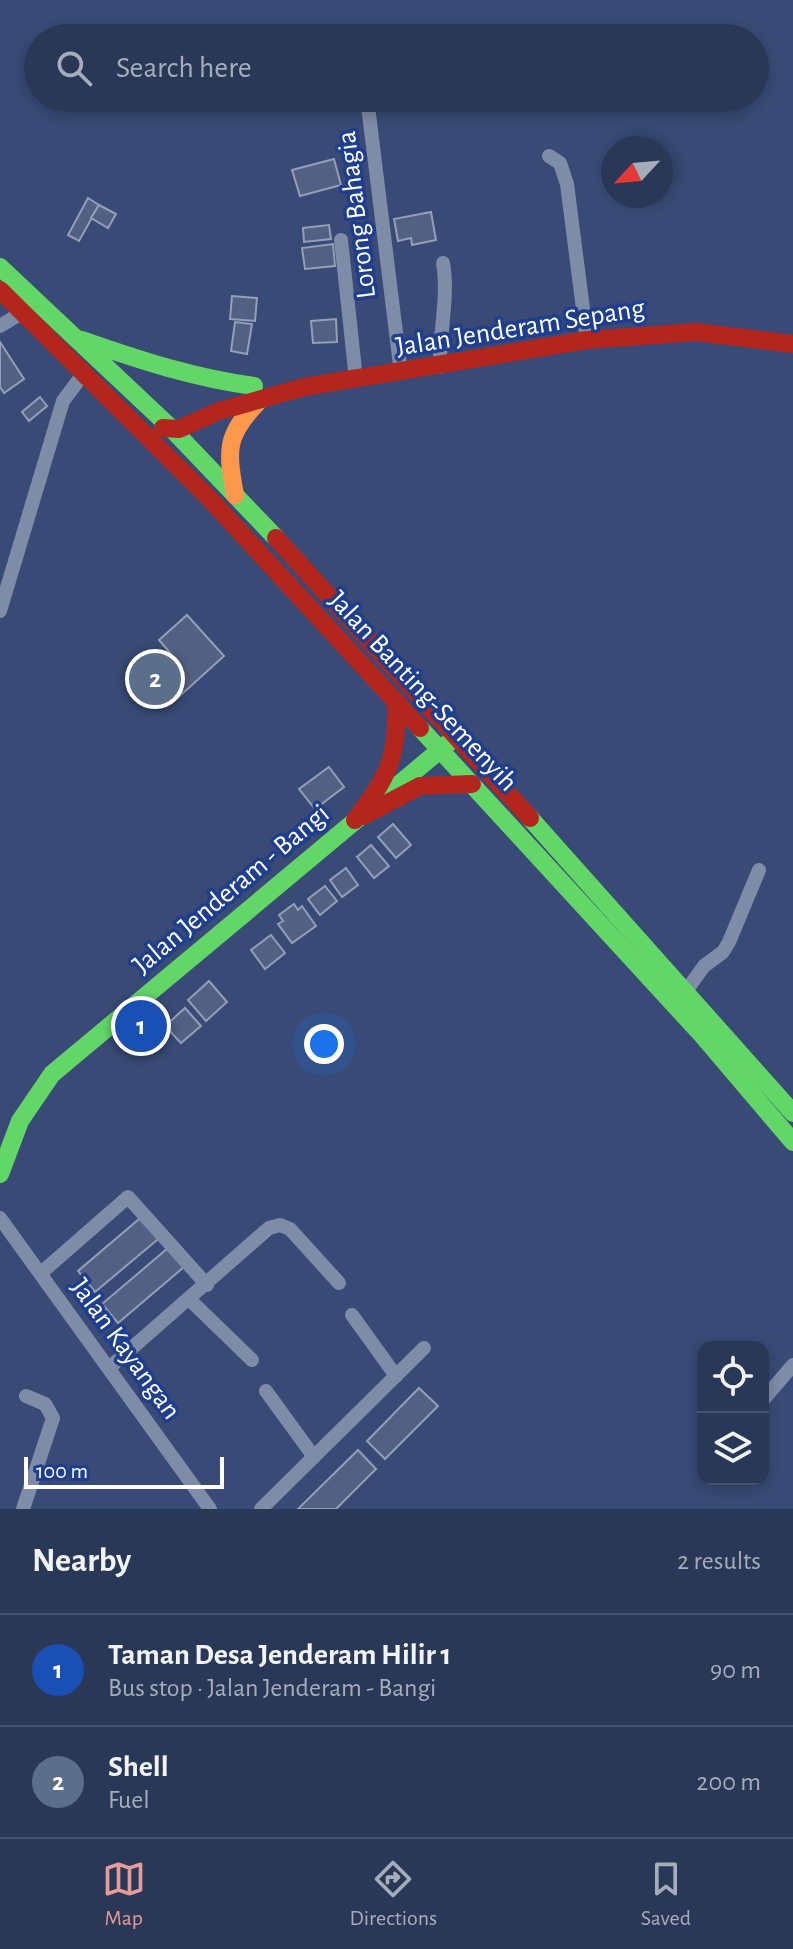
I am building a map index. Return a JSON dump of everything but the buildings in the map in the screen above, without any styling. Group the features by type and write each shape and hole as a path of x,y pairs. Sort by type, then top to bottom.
{"main road":[{"name":"Jalan Banting-Semenyih","path":"0,267 171,428 235,495 459,734 793,1113"},
{"name":"Jalan Banting-Semenyih","path":"0,290 200,488 702,1035 793,1142"},
{"name":"Jalan Jenderam Sepang","path":"171,428 179,429 258,392 280,396 304,387 440,367 587,340 696,332 793,344"},
{"path":"76,339 258,392 227,441 235,495"},
{"path":"130,420 148,427 171,428 173,449 200,488"},
{"path":"355,820 393,766 398,750 396,701"},
{"name":"Jalan Jenderam - Bangi","path":"0,1174 11,1134 27,1102 52,1074 459,734"},
{"path":"355,820 420,786 472,784"}],"street":[{"name":"Lorong Bahagia","path":"369,112 401,373"},
{"path":"549,156 560,163 567,184 587,340"},
{"path":"341,240 356,379"},
{"path":"440,367 439,333 447,287 443,263"},
{"path":"0,326 23,312"},
{"path":"0,611 63,401 84,373"},
{"path":"686,991 704,966 723,952 759,870"},
{"path":"41,1273 128,1197 207,1285"},
{"name":"Jalan Kayangan","path":"0,1218 210,1509"},
{"path":"109,1368 269,1228 280,1225 290,1229 339,1283"},
{"path":"190,1300 252,1360"},
{"path":"352,1315 396,1376"},
{"path":"261,1509 424,1348"},
{"path":"769,1393 793,1365"},
{"path":"266,1391 314,1457"},
{"path":"23,1509 53,1418 45,1404 26,1396"}],"traffic: fast":[{"path":"0,267 171,428 276,538"},
{"path":"82,340 167,368 254,386"},
{"path":"420,728 702,1035 793,1142"},
{"path":"0,1174 20,1121 52,1074 452,740"},
{"path":"530,818 793,1113"}],"traffic: slow":[{"path":"235,495 231,444 239,425 258,402"}],"traffic: jam":[{"path":"0,290 208,497 420,728"},
{"path":"163,428 179,429 219,411 304,387 587,340 696,332 793,344"},
{"path":"276,538 530,818"},
{"path":"355,820 376,791 389,765 396,737 396,701"},
{"path":"363,816 420,786 472,784"}],"place":[{"name":"Shell","path":"155,679"},
{"name":"Taman Desa Jenderam Hilir 1","path":"141,1026"}]}
